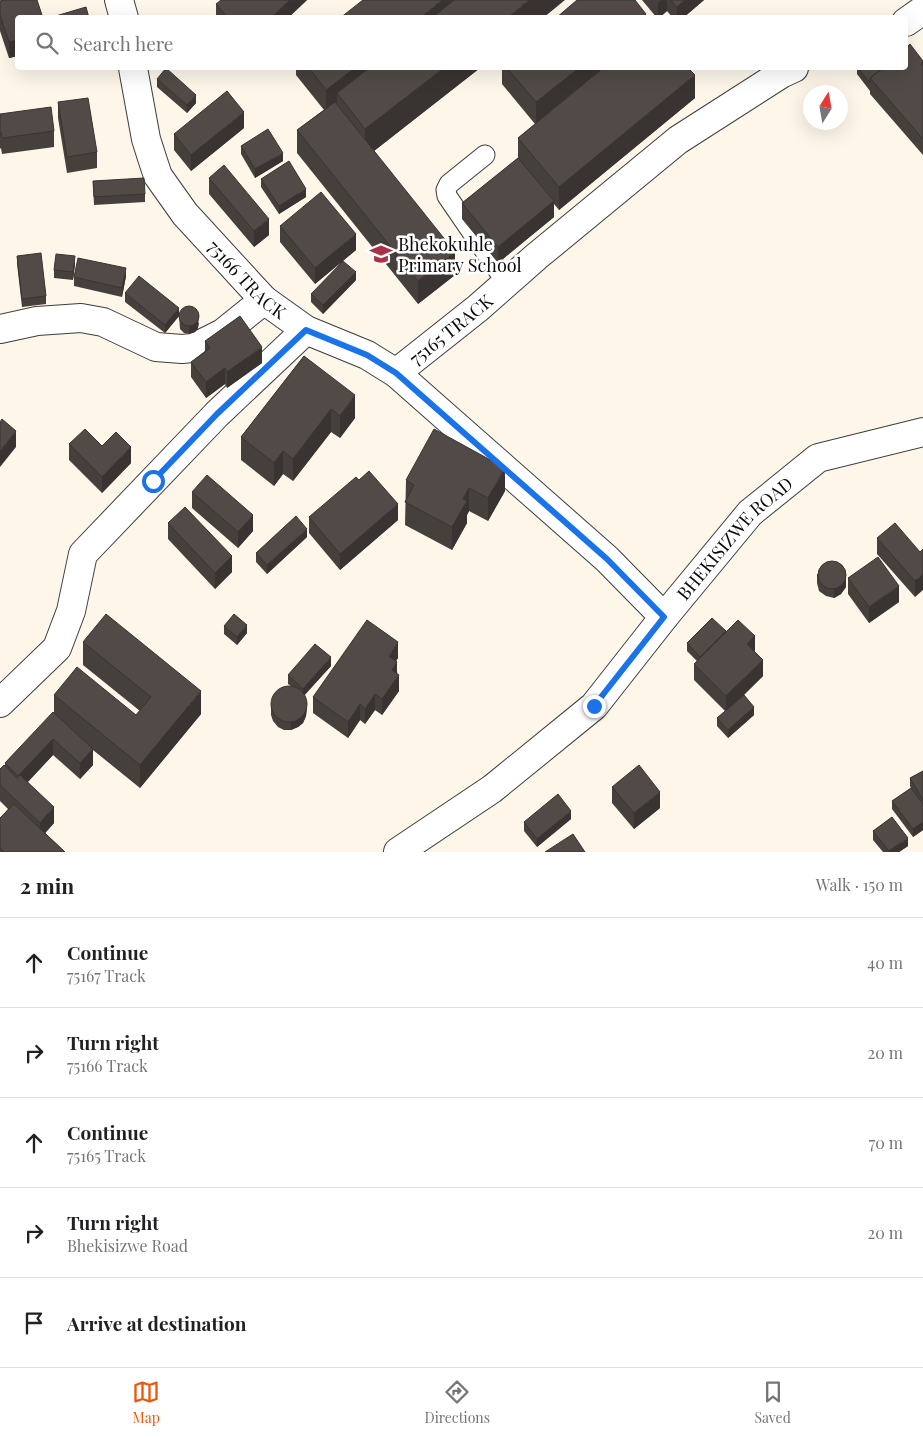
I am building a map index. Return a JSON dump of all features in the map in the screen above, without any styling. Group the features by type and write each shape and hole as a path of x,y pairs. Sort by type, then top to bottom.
{"street":[{"path":"119,0 123,15"},
{"path":"908,21 923,10"},
{"name":"75166 TRACK","path":"133,70 146,139 158,176 185,214 264,300 306,330 367,355 396,373"},
{"name":"75165 TRACK","path":"664,617 607,559 396,373 478,308 506,282 678,140 790,70"},
{"path":"0,329 37,321 81,318 103,322 156,347 193,348 223,333 264,300"},
{"path":"0,703 57,648 72,611 83,554 217,414 306,330"},
{"name":"BHEKISIZWE ROAD","path":"398,852 492,789 594,706 750,512 818,458 923,432"}],"lane":[{"path":"485,155 449,184 446,190 447,196 506,282"}],"building":[{"path":"37,0 42,15 15,15 15,41 9,42 0,15 0,1"},
{"path":"221,0 290,0 274,15 225,15 216,4"},
{"path":"363,0 442,0 424,15 344,15"},
{"path":"454,0 529,0 511,15 436,15"},
{"path":"577,0 635,0 646,14 645,15 560,15"},
{"path":"671,0 685,0 677,7"},
{"path":"86,7 88,15 59,15"},
{"path":"910,44 923,61 921,64 923,67 923,139 870,78 880,70 908,70 908,46"},
{"path":"164,70 168,70 196,95 187,105 157,79"},
{"path":"311,70 352,70 326,90"},
{"path":"366,70 441,70 365,129 337,93"},
{"path":"509,70 576,70 536,102"},
{"path":"601,70 690,70 695,75 559,187 518,138"},
{"path":"860,70 880,70 870,78 870,83"},
{"path":"227,91 244,112 191,155 174,134"},
{"path":"88,98 97,152 67,157 58,102"},
{"path":"335,102 455,252 418,281 297,130"},
{"path":"51,107 54,131 2,138 0,133 0,114"},
{"path":"268,129 283,153 255,169 241,146"},
{"path":"518,158 554,201 498,247 462,203"},
{"path":"289,161 306,189 279,206 261,179"},
{"path":"224,165 269,219 254,231 209,178"},
{"path":"144,178 145,194 94,197 93,181"},
{"path":"321,192 356,234 315,268 280,226"},
{"path":"41,253 46,296 22,299 17,256"},
{"path":"56,254 75,256 73,272 54,270"},
{"path":"78,258 126,268 122,288 74,277"},
{"path":"343,261 356,272 323,305 311,294"},
{"path":"139,276 179,308 165,325 125,293"},
{"path":"189,306 196,309 199,316 196,323 189,326 182,323 179,316 182,309"},
{"path":"240,316 262,347 227,372 225,368 206,382 191,362 210,348 205,341"},
{"path":"304,356 355,395 340,416 331,409 293,459 283,451 274,463 241,437"},
{"path":"2,419 16,431 0,451 0,422"},
{"path":"85,429 102,446 116,432 131,447 102,477 69,444"},
{"path":"434,429 505,468 488,498 469,488 463,499 467,501 452,527 405,502 414,485 406,480"},
{"path":"369,471 398,504 340,554 309,517 356,477 359,480"},
{"path":"207,475 253,515 238,532 192,492"},
{"path":"185,507 232,556 215,573 168,523"},
{"path":"296,516 307,529 267,565 256,553"},
{"path":"895,523 920,552 923,549 923,574 915,581 877,538"},
{"path":"878,557 899,586 869,607 848,578"},
{"path":"832,561 842,565 846,575 842,585 832,589 822,585 818,575 822,565"},
{"path":"106,614 201,691 140,765 54,695 77,667 136,715 151,697 83,642"},
{"path":"234,614 247,625 237,637 224,626"},
{"path":"712,618 726,631 700,657 687,643"},
{"path":"367,620 398,642 389,656 397,662 392,670 399,675 382,699 375,694 365,709 360,704 348,722 313,697"},
{"path":"738,620 755,636 747,644 763,660 726,696 694,664"},
{"path":"315,644 331,657 303,689 288,675"},
{"path":"289,686 296,687 302,691 306,697 306,711 302,717 296,721 289,722 282,721 276,717 272,711 271,704 272,697 276,691 282,687"},
{"path":"744,695 754,707 728,730 717,718"},
{"path":"53,712 93,749 80,763 53,739 18,776 5,763"},
{"path":"4,765 17,778 20,775 54,807 40,823 0,785 0,769"},
{"path":"639,765 660,792 634,813 612,787"},
{"path":"923,771 923,800 910,778"},
{"path":"911,788 923,804 923,822 913,829 892,801"},
{"path":"558,794 571,811 537,839 524,822"},
{"path":"14,804 65,852 4,852 0,848 0,818"},
{"path":"892,817 908,838 889,851 873,831"},
{"path":"573,834 585,852 545,852"}],"place":[{"name":"Bhekokuhle Primary School","path":"381,254"}],"route":[{"path":"153,481 217,414 306,330 367,355 396,373 607,559 664,617 594,706"}]}
